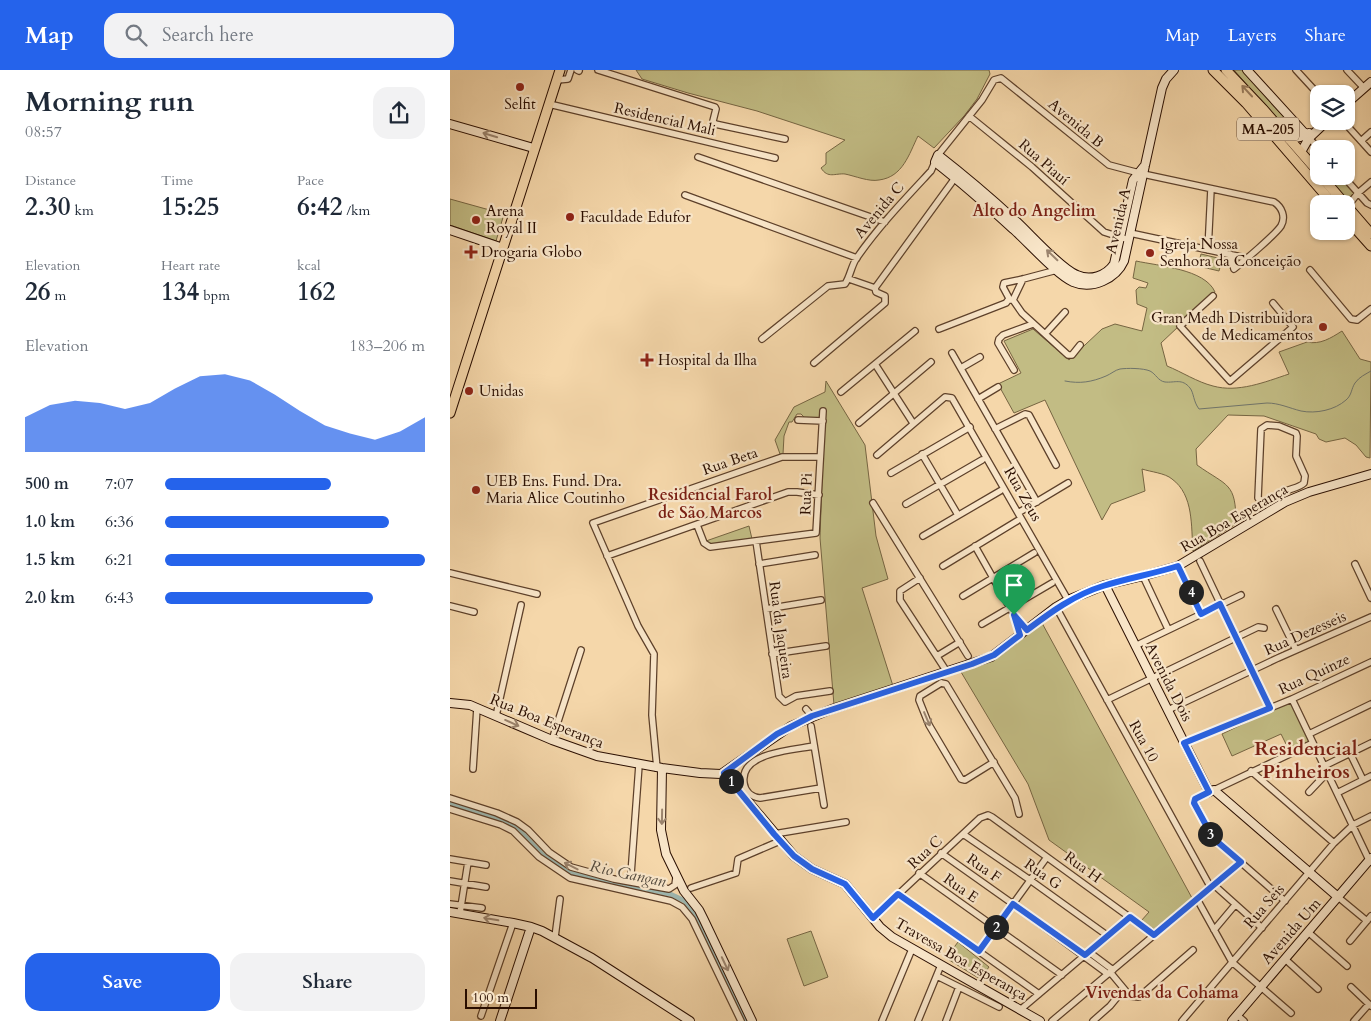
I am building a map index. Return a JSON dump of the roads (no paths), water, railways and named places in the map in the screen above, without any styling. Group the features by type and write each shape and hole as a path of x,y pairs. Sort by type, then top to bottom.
{"main road":[{"path":"450,413 554,70"},
{"path":"450,394 560,70"},
{"name":"MA-205","path":"1213,70 1246,104 1325,195"},
{"name":"MA-205","path":"1226,70 1310,162"},
{"path":"1246,104 1258,112 1293,151 1301,152"},
{"path":"1329,185 1337,195"},
{"path":"1355,215 1371,234"},
{"path":"1355,228 1371,246"}],"street":[{"path":"556,80 568,79 571,70"},
{"path":"598,70 715,107 713,121 715,124 785,139"},
{"name":"Avenida A","path":"1056,270 1080,284 1100,282 1113,275 1122,265 1140,174 1145,165 1162,88 1166,79 1174,70"},
{"path":"1248,70 1310,140"},
{"path":"1296,70 1310,85"},
{"path":"1347,70 1363,87"},
{"path":"1355,95 1371,77"},
{"name":"Avenida C","path":"849,279 857,258 885,222 931,170 994,80 999,78"},
{"name":"Avenida B","path":"999,78 1006,80 1106,163 1116,168 1274,202 1280,206 1283,212 1281,225 1246,258"},
{"path":"1355,93 1371,82"},
{"name":"Residencial Mali","path":"549,104 775,158"},
{"name":"Rua Piauí","path":"969,116 1032,167 1104,232 1246,258"},
{"path":"450,124 530,147"},
{"path":"1301,152 1307,137 1313,130"},
{"path":"1289,139 1307,137 1316,130"},
{"path":"1351,130 1371,152"},
{"path":"1361,142 1371,132"},
{"path":"698,157 885,222"},
{"path":"937,159 955,178 1014,224"},
{"path":"937,159 1014,224 1056,270 1003,284 1011,300 1022,313 1068,355 1072,355 1080,346"},
{"path":"875,288 955,178"},
{"path":"1355,196 1371,182"},
{"path":"1351,185 1371,205"},
{"path":"1208,250 1211,189"},
{"path":"685,195 857,258"},
{"name":"Avenida A","path":"1014,224 1072,273 1079,276 1093,277 1104,274 1112,267 1127,237"},
{"path":"450,230 501,247"},
{"path":"1230,254 1234,269 1246,258"},
{"path":"1310,270 1351,319 1357,320 1371,309"},
{"path":"762,339 828,286 842,285 849,279 875,288 876,292 885,296 885,303 814,363"},
{"path":"939,329 1006,303 1011,300 1023,280"},
{"path":"1213,296 1180,326 1230,381 1293,327 1273,303"},
{"path":"1045,334 1065,312"},
{"path":"1014,370 998,343 999,339 1004,335 1034,324"},
{"path":"841,392 914,331"},
{"path":"952,353 1036,502"},
{"path":"961,368 980,357"},
{"path":"859,423 931,362"},
{"path":"875,364 913,423 877,455"},
{"path":"978,399 998,387"},
{"name":"Rua Zeus","path":"913,423 945,397 949,396 955,401 1068,600"},
{"name":"Rua Pi","path":"697,525 704,543 708,546 756,542 816,533 823,411"},
{"path":"995,429 1025,414 1029,415 1056,465"},
{"path":"798,420 823,421"},
{"path":"1268,425 1280,426 1294,431 1297,436 1296,456 1304,476 1304,483 1301,486 1288,490 1272,501 1261,501 1258,498 1261,429 1268,425"},
{"path":"891,472 970,427"},
{"path":"922,454 958,515"},
{"name":"Rua Beta","path":"606,556 593,523 782,457 820,457"},
{"path":"906,504 982,460"},
{"name":"Rua Boa Esperança","path":"994,762 965,780 961,778 929,725 919,700 920,696 947,672 991,657 1056,607 1068,600 1105,585 1178,566 1284,499 1371,474"},
{"path":"1018,512 1068,483"},
{"path":"923,536 1000,491"},
{"path":"752,1021 704,920 675,874 666,854 662,837 660,768 652,715 654,654 638,626 606,556 788,492 819,494"},
{"path":"873,503 968,656"},
{"path":"944,566 1017,521"},
{"name":"Rua da Jaqueira","path":"756,542 779,696 785,702 796,696 830,691"},
{"path":"975,546 1024,632"},
{"path":"963,596 1034,553"},
{"path":"760,564 814,555"},
{"path":"1200,561 1270,708"},
{"path":"1355,564 1371,598"},
{"path":"1178,566 1201,614"},
{"path":"450,573 537,594"},
{"path":"1143,576 1168,629"},
{"path":"920,578 900,592 899,596 947,672"},
{"path":"982,624 1052,583"},
{"name":"Avenida Dois","path":"1105,585 1184,743 1211,791 1338,897 1369,919"},
{"path":"1135,646 1241,595"},
{"path":"766,608 821,600"},
{"path":"496,716 521,605"},
{"path":"450,606 474,612"},
{"name":"Rua 10","path":"1056,607 1212,886 1236,904 1262,928"},
{"path":"1276,609 1296,650"},
{"name":"Rua Dezesseis","path":"1168,710 1296,650 1336,628 1371,617"},
{"path":"1107,700 1258,627 1264,628"},
{"path":"937,656 960,642"},
{"path":"772,654 826,646"},
{"path":"552,740 581,650"},
{"name":"Rua Quinze","path":"1184,743 1292,699 1371,662"},
{"path":"939,679 946,684 994,762 1015,798 1019,814"},
{"name":"Rua Boa Esperança","path":"450,703 464,704 477,708 552,740 597,756 639,765 729,776 777,734 812,716 939,679"},
{"path":"1292,699 1370,860"},
{"path":"1309,734 1371,704"},
{"path":"473,769 477,708"},
{"path":"806,709 812,716"},
{"path":"811,726 824,806"},
{"path":"1285,901 1213,838 1194,803 1195,799 1313,743"},
{"path":"1324,766 1371,743"},
{"path":"814,746 765,754 749,767 743,779 744,786 751,795 760,798 821,788"},
{"path":"1350,753 1363,780"},
{"path":"631,874 639,765"},
{"path":"1251,771 1334,843"},
{"path":"1309,792 1327,773"},
{"name":"Travessa Boa Esperança","path":"729,776 774,834 803,864 846,885 873,918 892,937 1040,1021"},
{"path":"1337,792 1371,776"},
{"path":"450,798 497,813 517,822 561,861 580,870 669,889 675,885 675,874"},
{"path":"450,808 501,825 513,831 552,868 570,878 671,901 682,907 692,919 741,1021"},
{"name":"Rua C","path":"873,918 919,873 984,815 996,820"},
{"name":"Rua Seis","path":"1182,1021 1334,843 1352,825 1371,816"},
{"name":"Rua H","path":"996,820 1154,935"},
{"path":"774,834 846,822"},
{"name":"Rua G","path":"963,834 1108,936"},
{"path":"691,888 736,873 738,859 780,841"},
{"name":"Rua F","path":"941,854 1087,954 1110,972 1124,989"},
{"path":"979,951 1047,857"},
{"path":"450,859 486,865"},
{"name":"Avenida Um","path":"1234,1018 1370,860"},
{"path":"460,909 468,862"},
{"path":"1052,1021 1241,862"},
{"name":"Rua E","path":"919,873 1062,975"},
{"path":"450,881 486,887"},
{"path":"898,894 1039,994"},
{"path":"554,937 560,899"},
{"path":"1197,899 1232,962 1291,1012"},
{"path":"450,904 460,909 531,927 554,937 592,958 690,1021"},
{"path":"1214,930 1236,904"},
{"path":"450,912 460,909 482,908"},
{"path":"1020,1010 1130,917"},
{"path":"1350,941 1369,919"},
{"path":"481,1016 513,923"},
{"path":"500,1021 531,927"},
{"path":"1308,932 1348,966"},
{"path":"882,1021 912,949"},
{"path":"1094,1021 1124,989 1132,997 1142,995 1193,950"},
{"path":"1284,959 1318,989"},
{"path":"918,1021 941,965"},
{"path":"953,984 956,973"},
{"path":"937,976 999,1007"},
{"path":"946,1021 959,987"},
{"path":"1351,987 1370,1005 1354,1021"},
{"path":"1234,1018 1244,1021"}],"waterway":[{"path":"1065,381 1086,382 1101,378 1120,369 1143,369 1152,372 1163,381 1181,382 1187,385 1199,409 1267,403 1313,412 1331,409 1342,403 1349,396 1357,381 1371,371"},
{"name":"Rio Gangan","path":"450,803 513,826 542,854 569,873 670,894 685,901 697,916 747,1021"}],"place":[{"name":"Selfit","path":"520,87"},
{"name":"Faculdade Edufor","path":"570,217"},
{"name":"Arena Royal II","path":"476,220"},
{"name":"Drogaria Globo","path":"471,252"},
{"name":"Igreja Nossa Senhora da Conceição","path":"1150,253"},
{"name":"Gran Medh Distribuidora de Medicamentos","path":"1323,327"},
{"name":"Hospital da Ilha","path":"647,360"},
{"name":"Unidas","path":"469,391"},
{"name":"UEB Ens. Fund. Dra. Maria Alice Coutinho","path":"476,490"}],"district":[{"name":"Alto do Angelim","path":"1034,210"},
{"name":"Residencial Farol de São Marcos","path":"710,503"},
{"name":"Residencial Pinheiros","path":"1306,760"},
{"name":"Vivendas da Cohama","path":"1162,992"}]}
